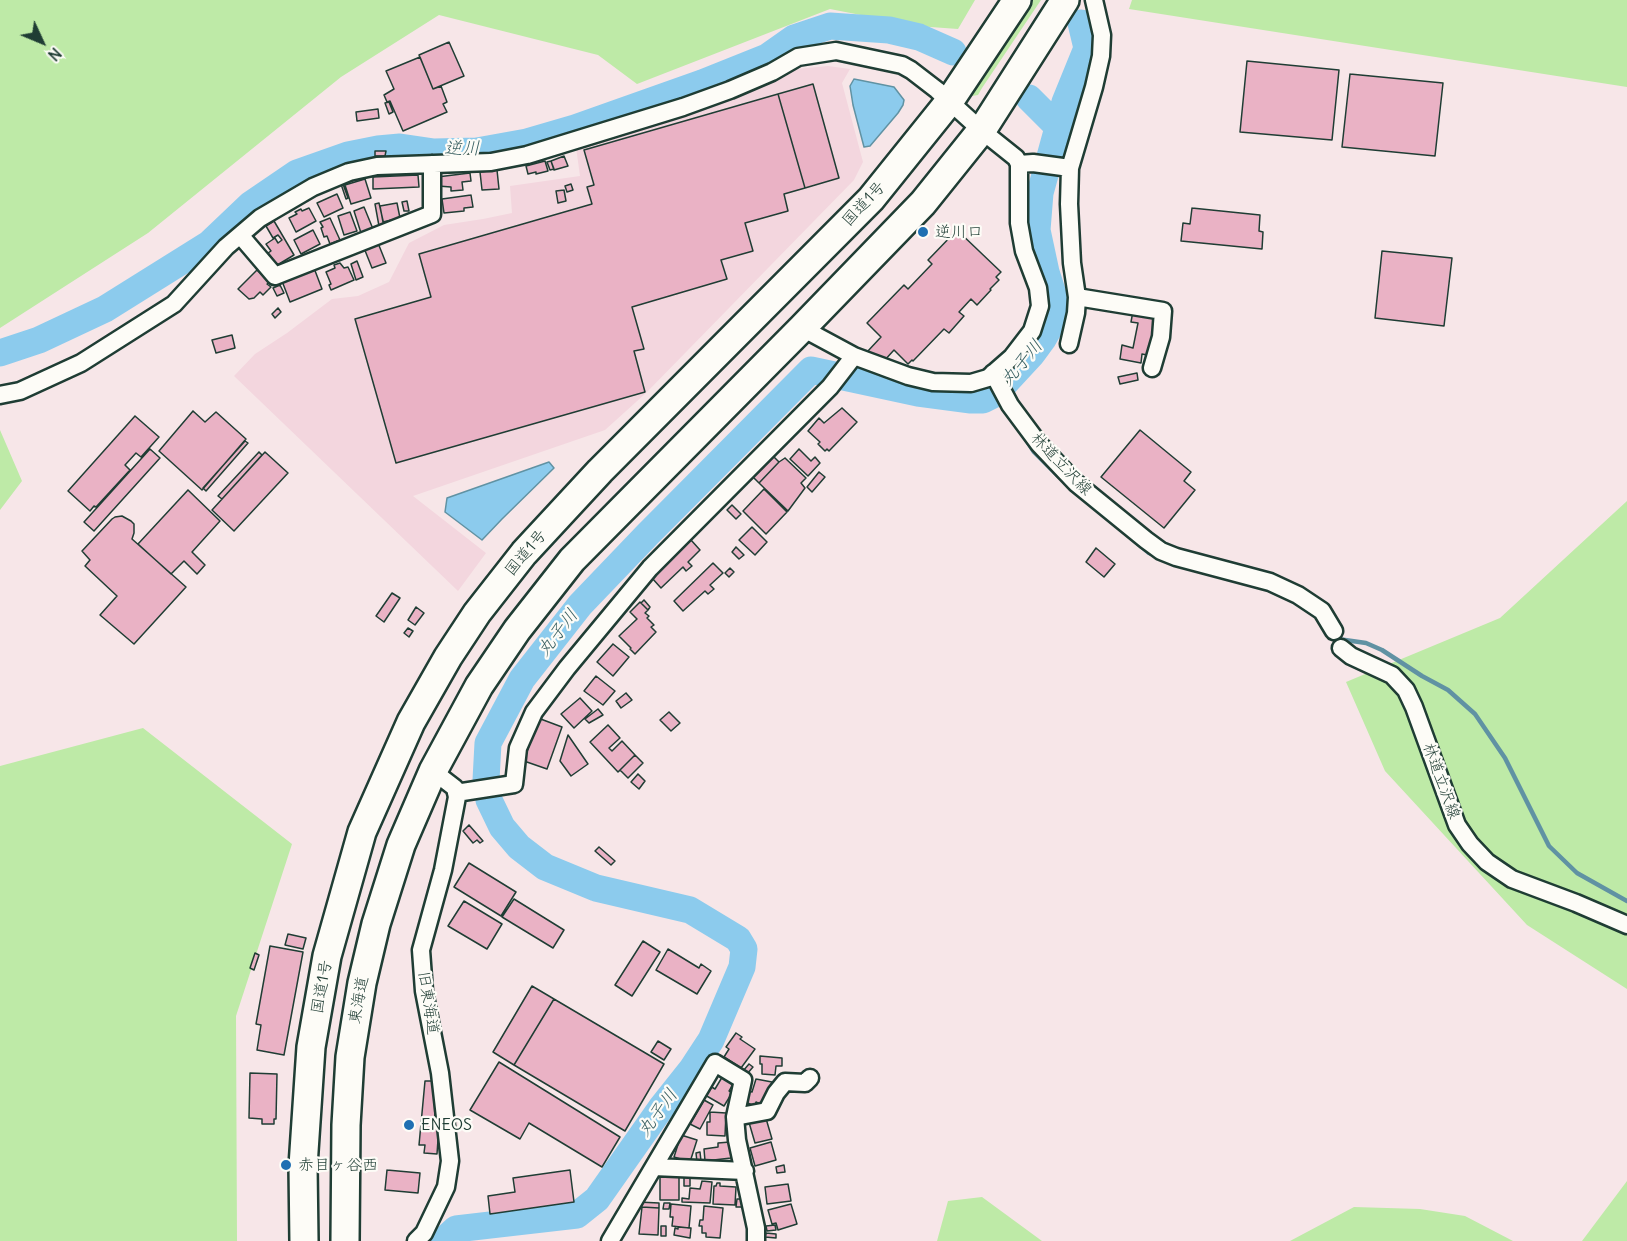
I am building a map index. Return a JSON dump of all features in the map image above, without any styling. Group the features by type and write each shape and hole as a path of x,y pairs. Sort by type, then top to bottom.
{"highway":[{"name":"国道1号","path":"304,1241 303,1166 311,1047 327,956 362,832 411,722 437,676 477,613 524,553 600,471 871,199 949,102 1017,0"},
{"path":"433,771 479,686 517,630 572,560 802,328 922,202 981,130 1065,0"},
{"name":"東海道","path":"345,1241 346,1125 350,1057 362,983 376,924 401,845 433,771"}],"street":[{"path":"1069,344 1077,297 1072,262 1066,167 1094,87 1101,56 1102,35 1094,0"},
{"path":"0,395 20,391 81,363 174,304 226,247 260,218 313,187 349,172 377,166 491,162 526,155 730,90 772,72 798,57 836,51 902,65 922,78 1016,158 1026,163 1066,167"},
{"path":"802,328 852,358 908,376 933,382 971,383 995,377 1032,332 1040,306 1038,288 1024,251 1019,223 1026,163"},
{"path":"240,235 275,276 432,214 432,164"},
{"path":"1077,297 1163,311 1161,337 1152,368"},
{"path":"433,771 455,788 456,793 514,783 518,748 534,712 567,668 650,568 832,384 852,358"},
{"name":"林道立沢線","path":"995,377 1010,405 1039,444 1076,483 1128,527 1176,557 1270,582 1298,595 1322,611 1334,631"},
{"name":"林道立沢線","path":"1341,648 1351,656 1392,675 1406,690 1457,825 1470,844 1487,862 1512,879 1627,925"},
{"name":"旧東海道","path":"425,1238 446,1187 450,1161 440,1073 424,991 421,950 443,870 456,793"},
{"path":"610,1241 715,1063 743,1080 735,1117 737,1140 756,1228 756,1241"},
{"path":"735,1117 767,1111 776,1093 785,1082 805,1083 810,1078"},
{"path":"654,1167 745,1171"}],"shaded area":[{"path":"828,66 850,69 842,83 863,162 854,180 646,393 605,430 413,496 486,553 458,591 234,376 255,354 332,299 358,296 389,282 409,243 444,225 512,213 510,186 580,176 576,147 734,98 796,69"}],"green space":[{"path":"0,0 975,0 958,29 917,26 830,9 637,84 598,55 439,15 341,77 148,233 0,328"},
{"path":"1029,0 1041,0 978,95 972,96 970,94"},
{"path":"1132,0 1627,0 1627,87 1129,9"},
{"path":"0,430 22,481 0,510"},
{"path":"1627,501 1627,989 1527,925 1385,771 1346,682 1500,618"},
{"path":"143,728 292,844 236,1016 237,1241 0,1241 0,766"},
{"path":"1627,1181 1627,1241 1582,1241"},
{"path":"982,1197 1042,1241 937,1241 948,1201"},
{"path":"1354,1207 1420,1209 1465,1216 1513,1241 1290,1241"}],"water":[{"path":"854,79 894,87 904,100 898,113 870,146 864,147 853,105 850,86"},
{"path":"549,462 554,468 482,540 445,512 447,498"}],"building":[{"path":"449,42 464,76 433,89 419,55"},
{"path":"420,57 433,89 441,86 447,102 443,104 447,112 403,131 390,101 387,102 384,95 394,89 386,71"},
{"path":"1247,61 1339,70 1332,140 1240,132"},
{"path":"1350,74 1443,83 1435,156 1342,147"},
{"path":"813,84 839,178 805,188 778,94"},
{"path":"778,94 805,188 784,194 788,211 745,223 753,251 721,260 727,279 632,307 644,349 634,351 645,392 396,463 355,319 431,297 419,254 592,204 587,187 594,185 584,150"},
{"path":"389,102 393,112 389,114 385,103"},
{"path":"378,109 379,118 357,121 356,112"},
{"path":"375,151 386,151 385,156 375,156"},
{"path":"564,156 568,166 554,170 551,161"},
{"path":"545,161 548,171 528,174 526,166"},
{"path":"551,161 554,169 550,170 547,162"},
{"path":"497,170 499,189 482,190 480,172"},
{"path":"470,173 471,181 462,182 463,190 451,191 451,187 438,186 437,177"},
{"path":"418,175 419,187 373,189 373,177"},
{"path":"365,179 371,198 351,204 345,185"},
{"path":"341,184 348,198 346,199"},
{"path":"571,184 573,190 567,192 565,186"},
{"path":"564,190 566,201 558,203 556,191"},
{"path":"337,194 343,208 324,217 317,203"},
{"path":"471,195 473,207 464,208 464,211 444,213 442,199"},
{"path":"407,201 409,211 404,211 402,202"},
{"path":"379,203 384,225 379,226 375,204"},
{"path":"397,203 400,218 383,222 380,206"},
{"path":"364,207 373,229 361,233 354,211"},
{"path":"309,208 316,221 296,232 289,218 301,209 302,211"},
{"path":"1192,208 1260,215 1259,231 1263,232 1262,249 1181,241 1183,223 1190,224"},
{"path":"350,212 357,231 344,235 338,216"},
{"path":"330,218 340,240 330,244 327,236 324,237 320,222"},
{"path":"274,221 294,255 274,267 268,253 271,251 266,244 275,238 278,243 282,240 278,235 273,238 266,226"},
{"path":"313,230 320,244 301,254 294,240"},
{"path":"957,230 1001,272 996,277 999,280 977,305 971,299 959,312 964,316 949,333 944,329 913,361 908,364 894,350 883,362 876,360 867,352 881,337 867,323 904,285 908,289 932,264 928,260"},
{"path":"378,243 386,263 372,268 364,248"},
{"path":"1382,251 1452,258 1444,326 1375,318"},
{"path":"357,261 363,277 356,280 351,264"},
{"path":"340,263 344,268 348,267 354,280 331,290 326,272"},
{"path":"314,268 322,289 290,302 282,281"},
{"path":"257,270 270,282 267,284 271,287 263,295 260,292 254,298 249,299 238,289"},
{"path":"280,285 284,293 277,296 273,288"},
{"path":"278,308 281,312 275,318 272,314"},
{"path":"1133,311 1160,317 1152,356 1142,354 1141,363 1120,359 1122,345 1133,348 1138,323 1131,322"},
{"path":"232,335 235,348 216,353 212,340"},
{"path":"1137,373 1138,380 1120,384 1118,377"},
{"path":"842,408 857,422 829,451 827,449 825,451 818,444 820,442 808,431 819,418 824,423"},
{"path":"193,411 205,422 216,412 246,439 202,490 159,451"},
{"path":"135,416 159,437 141,457 136,453 125,465 130,470 90,511 68,491"},
{"path":"1140,430 1191,472 1184,481 1195,490 1164,528 1101,477"},
{"path":"245,441 248,443 206,491 203,488"},
{"path":"150,449 160,458 94,531 84,522"},
{"path":"799,449 811,461 815,457 820,463 808,476 790,459"},
{"path":"259,452 262,455 222,499 218,496"},
{"path":"265,452 288,473 234,531 212,510"},
{"path":"773,456 779,462 759,483 753,477"},
{"path":"785,458 806,478 801,483 805,488 788,511 759,483"},
{"path":"819,472 825,477 812,492 807,487"},
{"path":"764,489 787,512 766,534 743,511"},
{"path":"188,490 220,521 192,552 205,565 197,574 184,561 171,574 138,544"},
{"path":"732,505 741,514 736,519 727,510"},
{"path":"122,516 134,524 132,539 186,587 134,644 100,615 117,596 85,566 90,560 82,551 112,519"},
{"path":"752,527 767,542 755,555 739,540"},
{"path":"691,540 700,550 688,562 692,566 686,571 683,567 661,588 652,578"},
{"path":"736,547 744,555 739,559 732,552"},
{"path":"1096,548 1115,564 1104,577 1086,562"},
{"path":"713,563 723,573 710,585 714,589 708,594 705,591 683,611 674,601"},
{"path":"730,568 734,572 729,577 725,573"},
{"path":"392,593 400,598 384,622 376,616"},
{"path":"644,600 650,607 648,610 641,603"},
{"path":"640,602 648,610 645,613 649,616 647,618 654,625 651,627 656,632 635,654 619,636 637,619 630,612"},
{"path":"416,607 424,613 415,625 408,620"},
{"path":"408,628 413,631 409,637 404,633"},
{"path":"613,644 629,657 613,676 597,662"},
{"path":"596,676 615,691 603,705 584,691"},
{"path":"626,693 632,700 621,708 616,701"},
{"path":"580,698 592,711 574,728 561,714"},
{"path":"598,709 603,715 589,723 585,719"},
{"path":"669,712 680,723 671,731 660,720"},
{"path":"538,718 562,727 547,769 524,761"},
{"path":"608,725 620,738 609,748 612,751 622,741 635,755 618,772 590,742"},
{"path":"568,735 588,764 571,776 560,761"},
{"path":"635,755 643,763 628,778 620,770"},
{"path":"638,774 645,781 639,789 631,782"},
{"path":"469,825 483,841 480,843 477,840 473,843 463,831"},
{"path":"599,847 615,861 611,865 595,851"},
{"path":"469,863 516,892 501,916 454,887"},
{"path":"514,899 564,930 553,948 502,917"},
{"path":"464,901 502,924 487,949 448,926"},
{"path":"288,934 306,938 303,949 285,945"},
{"path":"643,941 660,952 632,996 615,985"},
{"path":"270,946 303,952 284,1055 257,1050 261,1025 256,1024"},
{"path":"668,949 699,968 701,964 711,971 697,994 656,970"},
{"path":"255,953 259,955 254,970 250,968"},
{"path":"532,986 554,999 514,1065 493,1052"},
{"path":"554,999 664,1064 625,1131 514,1065"},
{"path":"736,1033 742,1037 740,1039 755,1049 741,1068 724,1057 729,1049 726,1047"},
{"path":"658,1041 671,1049 664,1060 651,1052"},
{"path":"760,1056 782,1058 782,1066 776,1066 775,1075 762,1074"},
{"path":"499,1062 620,1137 602,1167 529,1123 520,1139 470,1110"},
{"path":"749,1064 753,1067 747,1074 743,1071"},
{"path":"250,1073 277,1074 274,1124 262,1124 262,1119 249,1118"},
{"path":"724,1074 733,1080 731,1083 733,1084 729,1091 732,1093 724,1106 705,1095 710,1086 715,1089"},
{"path":"756,1079 772,1082 762,1105 756,1102 755,1106 745,1102 749,1091 752,1092"},
{"path":"425,1081 434,1081 435,1125 439,1125 437,1154 424,1153 425,1145 419,1145"},
{"path":"704,1100 713,1105 700,1129 690,1124"},
{"path":"710,1112 726,1113 725,1136 707,1135"},
{"path":"765,1115 772,1139 755,1143 748,1119"},
{"path":"681,1135 697,1140 690,1162 674,1157"},
{"path":"730,1142 731,1158 705,1161 704,1149 718,1147 718,1143"},
{"path":"771,1142 776,1160 755,1166 750,1148"},
{"path":"700,1152 701,1161 697,1162 696,1153"},
{"path":"784,1165 785,1172 777,1173 776,1167"},
{"path":"387,1170 420,1173 418,1193 385,1190"},
{"path":"570,1170 574,1202 490,1214 488,1196 515,1192 513,1178"},
{"path":"660,1174 679,1175 679,1200 660,1200"},
{"path":"684,1175 690,1175 690,1186 684,1186"},
{"path":"702,1181 712,1182 710,1203 682,1202 682,1198 689,1199 690,1188 700,1189"},
{"path":"720,1183 720,1186 736,1187 735,1205 713,1204 714,1186"},
{"path":"788,1184 791,1201 767,1204 765,1187"},
{"path":"737,1199 747,1199 746,1207 736,1207"},
{"path":"638,1202 659,1203 659,1208 642,1207"},
{"path":"664,1203 670,1203 669,1209 663,1209"},
{"path":"671,1204 691,1206 689,1228 672,1226"},
{"path":"791,1204 797,1224 778,1230 776,1223 772,1224 768,1210"},
{"path":"704,1206 723,1208 720,1238 706,1237 706,1233 702,1233 702,1226 699,1226 700,1220 703,1220"},
{"path":"642,1207 659,1208 658,1235 639,1234"},
{"path":"775,1225 776,1230 767,1231 766,1226"},
{"path":"661,1226 666,1226 666,1236 661,1236"},
{"path":"678,1227 691,1228 690,1238 674,1235 675,1228 678,1229"},
{"path":"766,1233 776,1234 776,1238 765,1237"}],"waterway":[{"name":"丸子川","path":"443,1241 456,1229 577,1215 597,1199 711,1040 742,967 744,949 738,939 690,910 596,888 545,867 519,847 502,827 489,800 486,780 488,743 522,679 580,605 811,370 918,393 983,400 995,394 1032,354 1051,325 1054,311 1054,297 1037,230 1040,193 1065,102 1087,48 1081,23"},
{"name":"逆川","path":"0,353 39,340 105,309 209,244 250,205 297,173 348,155 400,147 434,152 477,151 527,142 575,128 702,83 767,57 794,38 830,26 889,30 919,37 953,52"},
{"name":"逆川","path":"1029,98 1058,127"},
{"path":"1025,438 1034,452 1059,477"},
{"path":"1118,527 1149,553 1156,556"},
{"path":"1331,638 1366,643 1382,650 1448,690 1475,714 1505,758 1549,846 1577,873 1627,901"}],"place":[{"name":"逆川口","path":"923,232"},
{"name":"ENEOS","path":"409,1125"},
{"name":"赤目ヶ谷西","path":"286,1165"}]}
